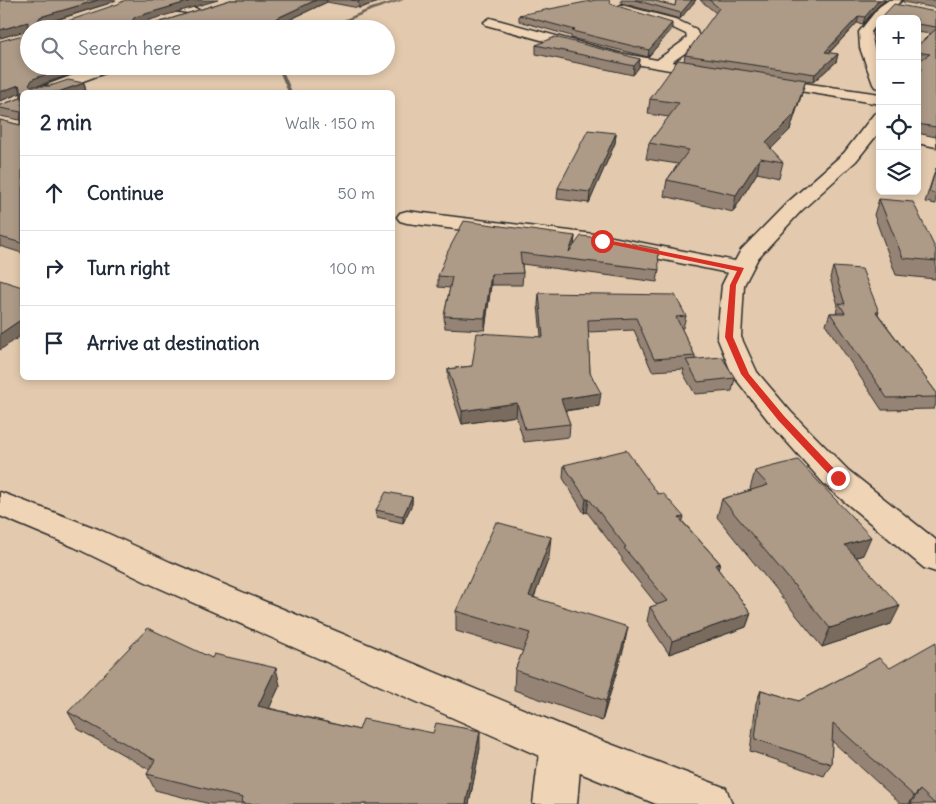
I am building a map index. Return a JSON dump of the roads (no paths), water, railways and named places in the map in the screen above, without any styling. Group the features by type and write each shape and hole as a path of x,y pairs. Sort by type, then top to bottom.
{"street":[{"path":"137,2 199,10 171,19"},
{"path":"876,73 867,48 865,32 892,3 908,8"},
{"path":"615,6 672,22 692,32 692,37 687,45 660,64"},
{"path":"490,22 618,57 724,75"},
{"path":"46,90 87,75"},
{"path":"752,79 876,99"},
{"path":"876,128 864,138 850,157 781,221 749,255 733,285 729,337 745,374 781,418 838,478 936,559"},
{"path":"921,139 936,142"},
{"path":"407,217 602,241 741,269"},
{"path":"0,503 86,538 158,572 561,745 710,804"},
{"path":"555,804 561,745"}],"waterway":[{"path":"346,20 372,9 402,0"},
{"path":"283,75 289,90"}]}
